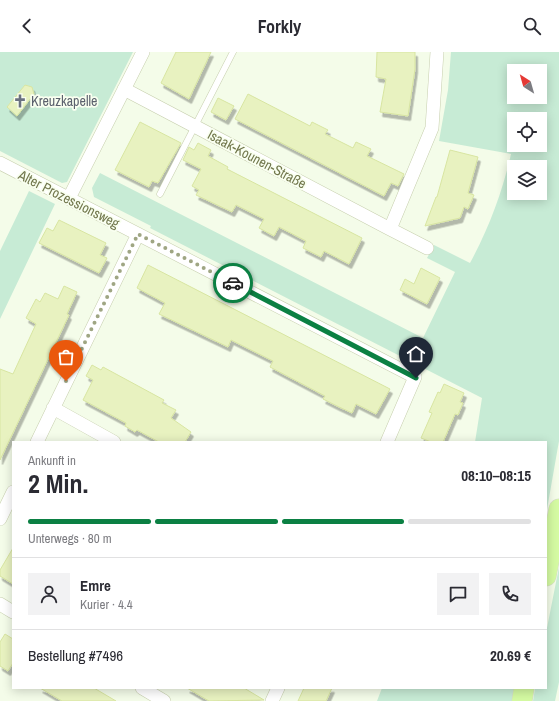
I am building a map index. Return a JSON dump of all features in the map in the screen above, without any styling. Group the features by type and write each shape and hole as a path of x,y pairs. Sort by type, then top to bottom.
{"main road":[{"path":"547,571 559,509"},
{"path":"522,701 524,689"}],"street":[{"path":"69,198 143,52"},
{"path":"390,229 432,128 437,52"},
{"name":"Isaak-Kounen-Straße","path":"124,89 427,248"},
{"name":"Alter Prozessionsweg","path":"0,163 416,378 387,441"},
{"path":"37,441 138,234"},
{"path":"53,408 112,441"},
{"path":"0,519 12,494"},
{"path":"0,604 12,611"},
{"path":"144,689 164,701"},
{"path":"272,701 278,689"}],"lane":[{"path":"160,194 233,52"}],"green space":[{"path":"0,52 133,52 67,182 62,183 0,151"},
{"path":"451,52 559,52 559,441 547,509 547,441 475,441 482,398 150,228 151,226 94,197 92,188 100,173 423,338 455,272 427,258 434,245 470,263 494,210 507,168 507,200 547,200 547,160 509,160 511,154 439,141 448,90"},
{"path":"29,191 55,204 0,319 0,251"},
{"path":"559,567 559,682 555,701 533,701 535,689 547,689 547,628"},
{"path":"382,689 515,689 512,701 377,701"}],"building":[{"path":"176,52 211,52 189,99 161,83"},
{"path":"377,52 415,52 415,69 408,116 380,112 386,79 376,77"},
{"name":"Kreuzkapelle","path":"25,85 32,87 34,94 17,116 7,107"},
{"path":"248,94 310,126 312,122 328,130 325,134 353,148 356,142 371,149 367,156 404,174 398,186 391,183 384,196 235,119"},
{"path":"218,98 234,106 226,120 211,112"},
{"path":"140,122 181,143 158,183 152,181 149,187 115,170"},
{"path":"198,143 211,150 208,156 228,167 227,169 362,238 349,264 324,251 321,257 303,248 306,241 279,227 274,236 259,228 264,219 236,205 232,212 196,195 199,190 192,186 201,169 183,160 189,147 194,150"},
{"path":"450,150 478,157 468,193 474,195 468,209 464,207 460,218 425,226 437,197"},
{"path":"59,220 106,243 100,255 107,258 99,273 39,243 47,228 53,231"},
{"path":"148,265 390,389 376,414 356,404 352,413 323,399 325,396 270,367 273,361 231,340 228,347 159,314 165,303 137,288"},
{"path":"421,268 440,278 427,304 400,290 405,279 414,284"},
{"path":"64,286 77,292 67,314 69,315 0,460 0,369 13,374 36,324 26,318 36,299 40,302 45,293 58,299"},
{"path":"92,365 101,370 103,367 164,400 162,403 176,410 171,418 191,432 186,441 157,441 137,430 135,432 125,426 126,423 83,400 93,380 86,376"},
{"path":"444,384 464,393 460,402 463,403 458,415 455,414 443,441 428,441 421,438 432,413 429,412 438,392 440,393"},
{"path":"12,550 12,583 0,576 0,570"},
{"path":"5,634 12,638 12,665 8,671 0,666 0,642"},
{"path":"42,689 96,689 116,701 62,701"},
{"path":"189,689 246,689 264,700 209,701"},
{"path":"304,689 332,689 326,701 298,701"}],"way so far":[{"path":"66,381 138,234 233,283"}],"place":[{"name":"Kreuzkapelle","path":"20,101"}],"route":[{"path":"233,283 416,378"}]}
